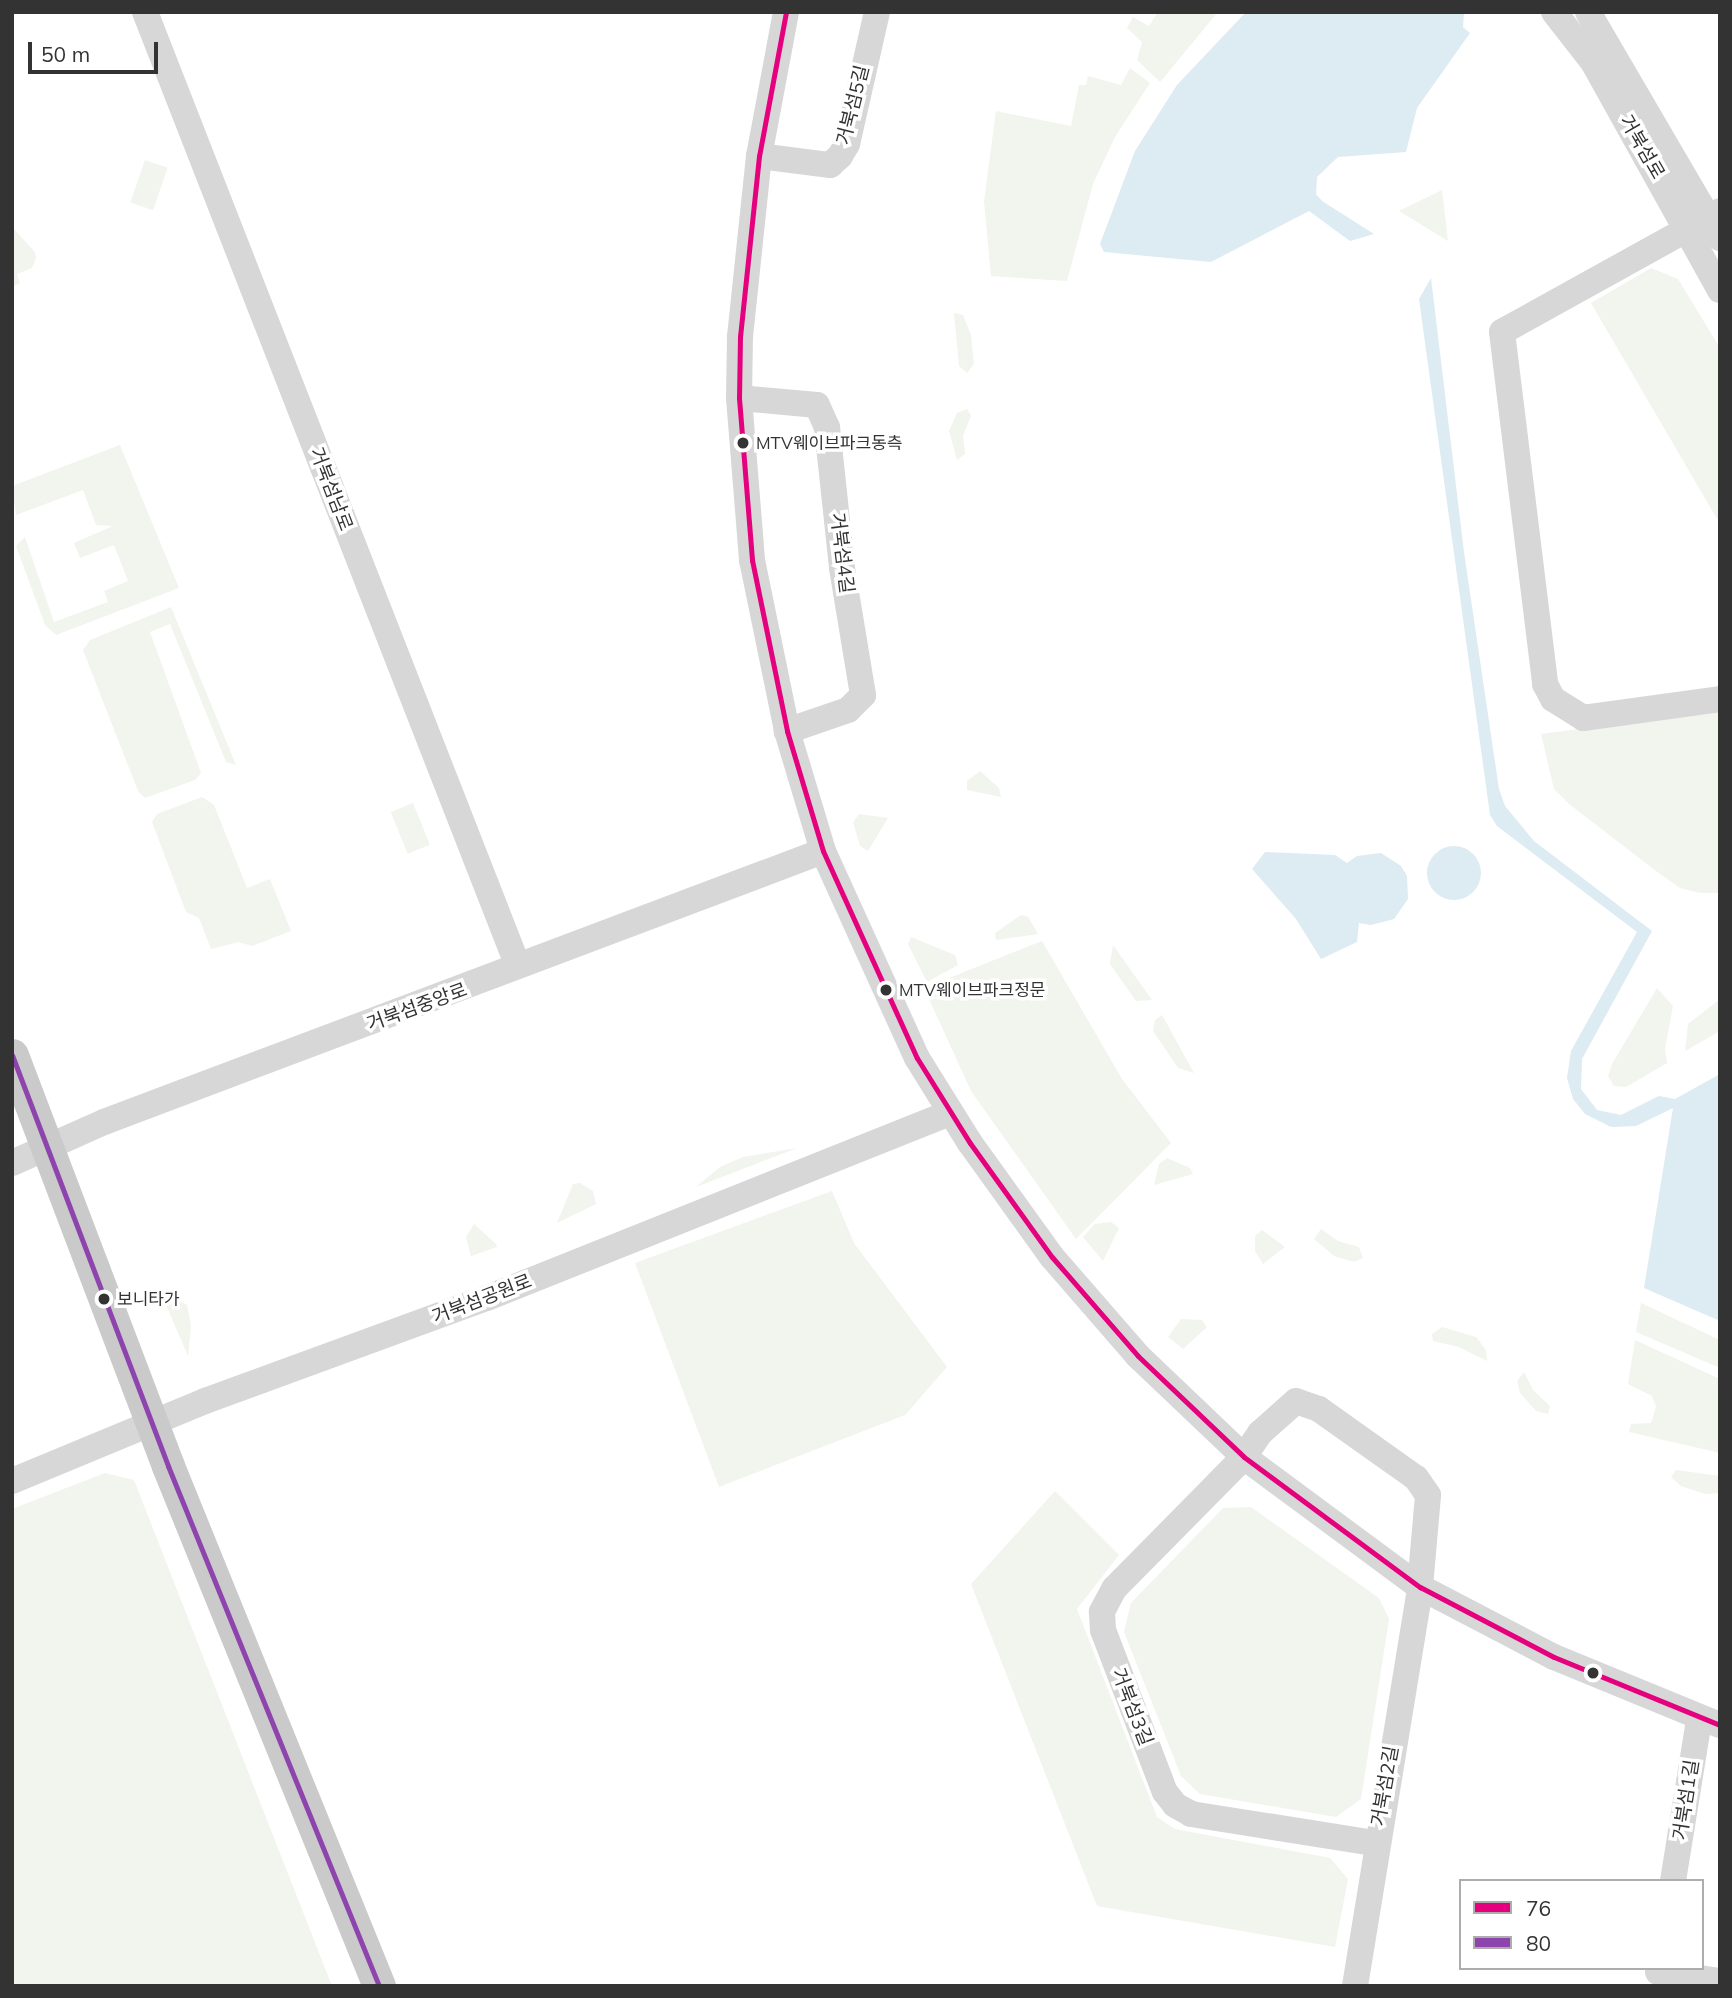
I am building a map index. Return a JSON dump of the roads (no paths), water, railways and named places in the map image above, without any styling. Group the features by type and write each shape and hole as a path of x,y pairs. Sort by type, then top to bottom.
{"main road":[{"path":"12,1055 153,1424 379,1986"}],"street":[{"name":"거북섬남로","path":"145,12 518,966"},
{"path":"786,12 759,156 745,270 739,398 752,560 787,731 823,851 916,1058 949,1113 1052,1257 1138,1356 1244,1457 1420,1587 1554,1657 1709,1722"},
{"name":"거북섬5길","path":"759,156 830,165 839,156 847,144 877,12"},
{"name":"거북섬로","path":"1554,12 1708,223 1720,290"},
{"path":"1588,12 1708,223 1502,332 1545,684 1553,699 1583,718 1720,699"},
{"name":"거북섬4길","path":"739,398 817,405 827,427 842,568 863,695 848,710 787,731"},
{"name":"거북섬중앙로","path":"12,1163 104,1122 823,851"},
{"name":"거북섬공원로","path":"12,1481 205,1401 525,1283 949,1113"},
{"name":"거북섬3길","path":"1375,1843 1191,1814 1175,1805 1165,1792 1103,1630 1102,1612 1114,1589 1244,1457 1285,1407 1306,1402 1416,1478 1428,1495 1420,1587"},
{"name":"거북섬2길","path":"1355,1986 1375,1843 1420,1587"},
{"name":"거북섬1길","path":"1673,1879 1709,1722"},
{"path":"1658,1975 1720,1980"}],"place":[{"name":"MTV웨이브파크동측","path":"743,443"},
{"name":"MTV웨이브파크정문","path":"886,990"},
{"name":"보니타가","path":"104,1299"}]}
